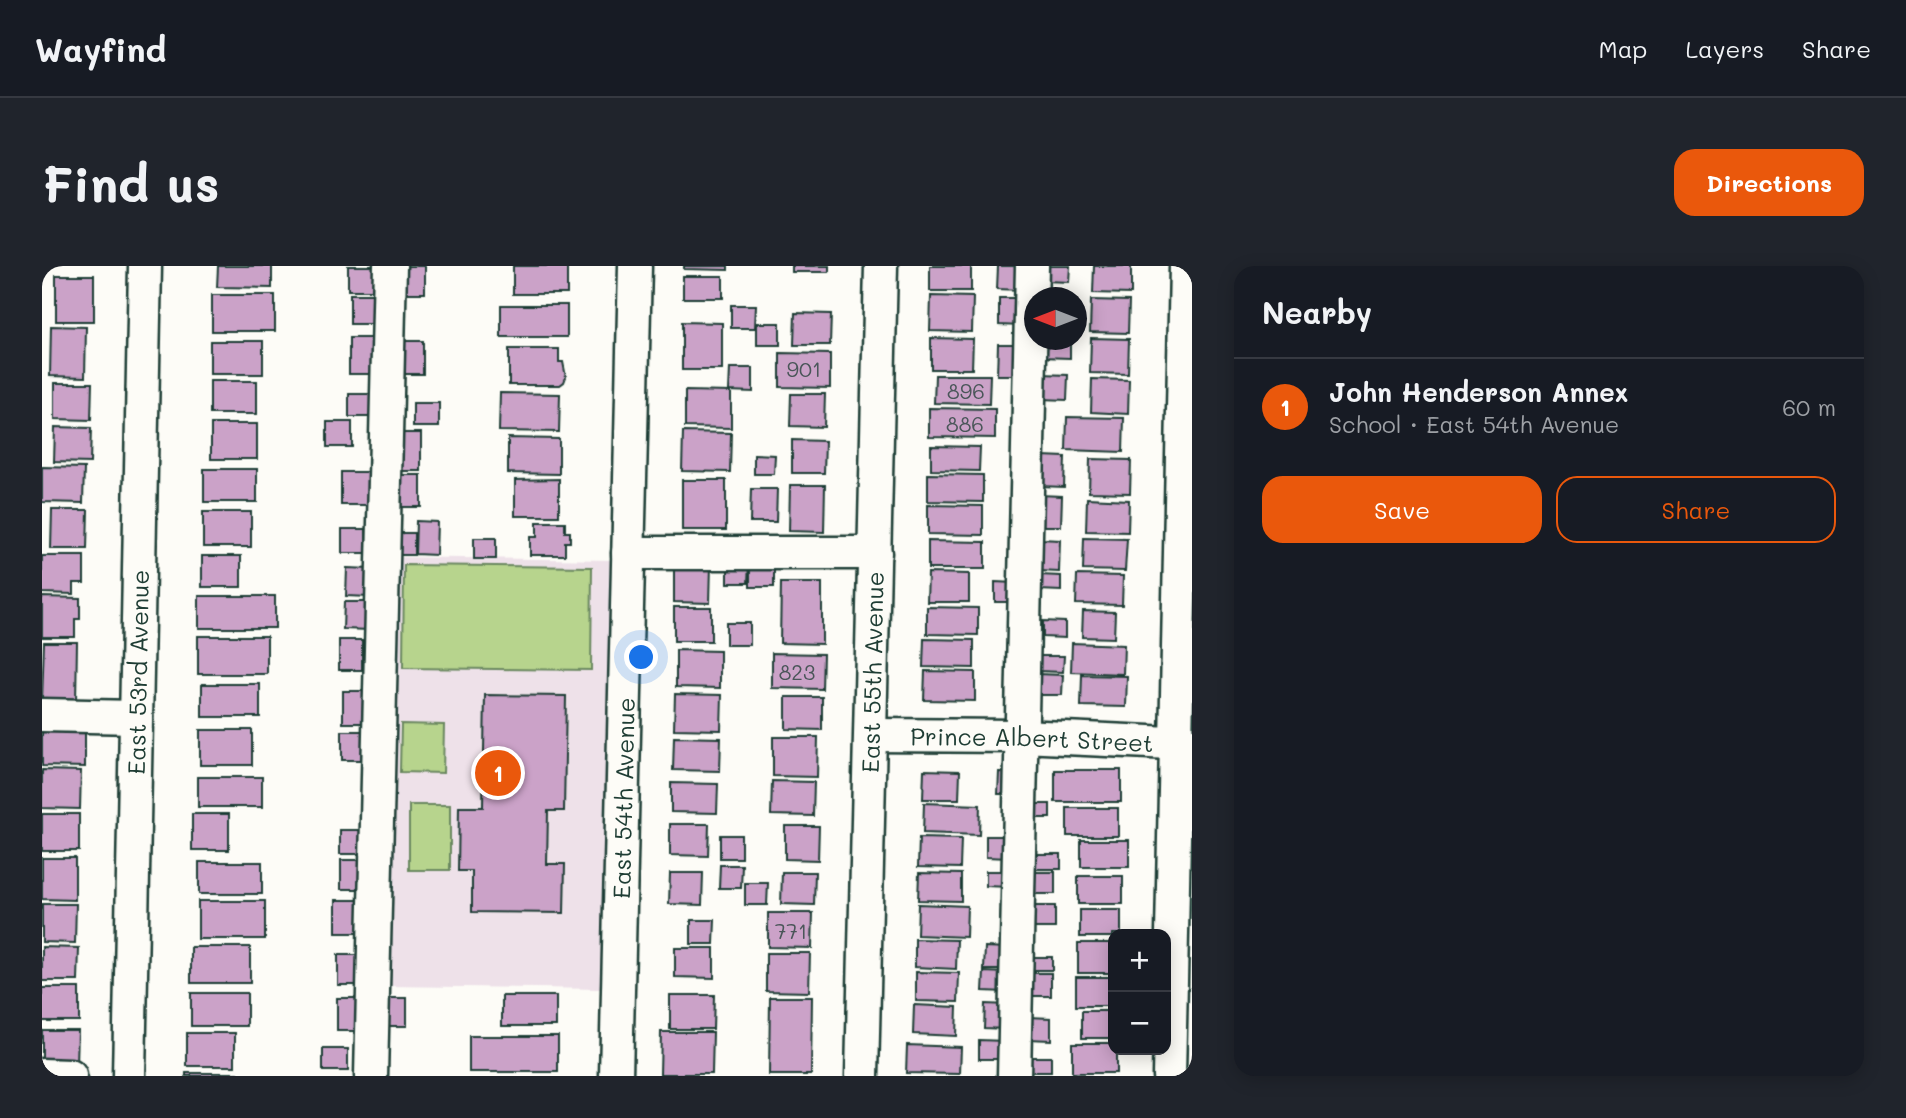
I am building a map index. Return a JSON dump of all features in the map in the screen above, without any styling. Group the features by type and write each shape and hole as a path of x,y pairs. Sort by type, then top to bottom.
{"street":[{"name":"East 53rd Avenue","path":"129,1076 145,266"},
{"path":"371,1076 390,266"},
{"name":"East 54th Avenue","path":"616,1076 635,266"},
{"name":"East 55th Avenue","path":"862,1076 881,266"},
{"path":"1014,1076 1032,266"},
{"path":"1169,1076 1185,744 1186,266"},
{"path":"628,553 875,553"},
{"path":"42,715 136,717"},
{"name":"Prince Albert Street","path":"870,735 1022,736 1185,744"},
{"path":"42,1075 70,1076"}],"shaded area":[{"path":"390,557 615,560 603,989 384,986"}],"green space":[{"path":"404,565 592,567 591,670 403,668"},
{"path":"401,724 444,725 443,773 400,772"},
{"path":"409,805 450,805 450,870 409,870"}],"building":[{"path":"218,266 272,266 272,288 217,287"},
{"path":"348,266 374,266 374,290 348,290"},
{"path":"400,266 425,266 425,293 400,293"},
{"path":"513,266 567,266 567,294 513,294"},
{"path":"684,266 728,266 728,270 684,269"},
{"path":"792,266 829,266 829,272 792,272"},
{"path":"930,266 971,266 971,291 930,291"},
{"path":"998,266 1022,266 1021,290 997,289"},
{"path":"1045,266 1070,266 1069,282 1044,281"},
{"path":"1094,266 1131,266 1131,294 1093,293"},
{"path":"56,275 94,275 94,321 56,321"},
{"path":"683,276 723,276 723,298 683,298"},
{"path":"350,294 377,294 377,324 350,324"},
{"path":"212,295 275,295 275,331 212,331"},
{"path":"931,296 973,297 972,332 930,331"},
{"path":"999,298 1021,298 1021,326 999,325"},
{"path":"1091,300 1129,301 1128,333 1090,332"},
{"path":"501,305 567,305 567,337 501,337"},
{"path":"731,305 756,305 755,328 731,328"},
{"path":"795,313 831,314 830,345 794,345"},
{"path":"682,322 722,323 722,370 682,370"},
{"path":"757,323 780,323 780,345 757,345"},
{"path":"51,326 86,327 85,377 50,376"},
{"path":"349,338 376,338 376,374 349,374"},
{"path":"931,338 973,339 972,369 931,369"},
{"path":"1091,338 1129,339 1128,374 1090,373"},
{"path":"210,341 263,341 263,374 210,374"},
{"path":"398,341 423,341 423,374 398,374"},
{"path":"998,344 1021,344 1021,375 997,375"},
{"path":"509,349 559,349 559,362 563,362 566,377 564,382 560,385 509,385"},
{"path":"1041,350 1070,350 1070,358 1041,357"},
{"path":"780,353 830,354 830,388 780,387"},
{"path":"730,368 753,368 753,392 729,391"},
{"path":"1042,374 1068,375 1067,400 1041,399"},
{"path":"935,375 990,375 989,404 934,403"},
{"path":"1092,379 1129,380 1128,414 1091,412"},
{"path":"210,381 257,381 257,414 210,414"},
{"path":"55,383 92,383 91,420 55,419"},
{"path":"685,391 731,392 731,428 685,427"},
{"path":"500,393 560,394 559,432 499,431"},
{"path":"349,394 374,394 374,417 349,417"},
{"path":"791,394 825,394 824,427 790,426"},
{"path":"413,403 439,403 439,427 413,427"},
{"path":"929,408 995,409 995,438 929,437"},
{"path":"1067,417 1124,418 1123,452 1066,450"},
{"path":"327,422 352,422 352,447 327,447"},
{"path":"211,424 257,424 257,459 211,459"},
{"path":"55,427 91,428 90,463 54,462"},
{"path":"683,432 731,433 730,472 682,471"},
{"path":"399,433 421,433 421,471 399,471"},
{"path":"508,438 559,439 559,474 508,473"},
{"path":"792,440 825,441 824,473 792,473"},
{"path":"931,446 980,447 979,471 931,470"},
{"path":"754,454 775,455 774,474 754,474"},
{"path":"1042,456 1065,457 1064,487 1041,486"},
{"path":"1090,459 1131,460 1130,493 1089,492"},
{"path":"42,467 84,468 83,503 42,502"},
{"path":"204,469 257,469 257,502 204,502"},
{"path":"341,472 369,472 369,505 341,505"},
{"path":"928,474 983,475 983,502 928,501"},
{"path":"396,475 421,475 421,507 395,507"},
{"path":"559,479 559,516 515,516 515,480"},
{"path":"682,480 726,480 726,530 682,530"},
{"path":"790,485 825,485 824,532 789,531"},
{"path":"751,489 777,489 776,522 750,522"},
{"path":"1039,495 1062,496 1061,526 1038,526"},
{"path":"1087,498 1129,500 1128,532 1086,531"},
{"path":"928,505 983,506 983,535 928,534"},
{"path":"52,510 88,510 87,549 51,549"},
{"path":"203,512 251,512 251,547 203,547"},
{"path":"416,521 437,522 436,555 415,554"},
{"path":"537,522 565,522 565,532 570,532 570,542 565,542 565,555 530,555 530,537 537,537"},
{"path":"342,529 366,529 366,553 342,553"},
{"path":"394,533 414,533 414,555 394,555"},
{"path":"474,538 496,538 496,559 474,559"},
{"path":"1084,538 1127,539 1125,571 1083,570"},
{"path":"1040,539 1060,540 1059,572 1039,571"},
{"path":"928,541 985,542 985,569 928,569"},
{"path":"42,556 84,556 84,583 74,583 74,594 42,593"},
{"path":"202,556 241,556 241,587 202,587"},
{"path":"728,561 749,562 748,583 728,583"},
{"path":"674,563 711,564 710,603 674,602"},
{"path":"750,565 774,565 774,587 750,587"},
{"path":"347,568 371,569 370,597 346,596"},
{"path":"928,573 969,574 969,602 927,602"},
{"path":"1039,575 1061,576 1061,591 1039,590"},
{"path":"1077,575 1123,576 1122,605 1076,604"},
{"path":"995,582 1014,583 1014,602 995,602"},
{"path":"781,583 822,583 822,644 780,643"},
{"path":"199,596 275,596 275,628 199,628"},
{"path":"42,597 80,598 80,619 75,619 75,637 42,637"},
{"path":"344,602 370,602 370,630 343,629"},
{"path":"674,607 711,607 711,641 674,641"},
{"path":"927,607 978,608 978,635 927,634"},
{"path":"1083,611 1115,612 1114,638 1082,637"},
{"path":"1043,621 1065,622 1065,638 1043,637"},
{"path":"726,623 750,623 750,645 726,645"},
{"path":"198,636 267,636 267,674 198,674"},
{"path":"924,639 974,640 974,668 923,667"},
{"path":"339,640 362,640 362,670 339,670"},
{"path":"44,642 77,642 76,702 42,701"},
{"path":"1072,643 1124,645 1123,674 1071,672"},
{"path":"676,650 720,651 720,688 676,687"},
{"path":"772,653 823,654 822,689 772,688"},
{"path":"1039,656 1064,656 1063,672 1038,671"},
{"path":"925,671 975,672 975,701 924,700"},
{"path":"1036,674 1063,675 1062,695 1035,695"},
{"path":"1082,675 1127,676 1126,707 1081,706"},
{"path":"202,684 260,684 260,717 202,717"},
{"path":"343,691 371,691 371,723 343,723"},
{"path":"675,694 722,695 721,730 674,729"},
{"path":"485,695 566,696 564,811 548,811 547,864 565,864 564,913 472,912 472,871 458,871 459,807 483,807"},
{"path":"786,697 822,697 822,730 786,729"},
{"path":"42,728 85,728 85,767 42,766"},
{"path":"200,730 252,730 252,765 200,765"},
{"path":"342,731 367,731 367,760 342,760"},
{"path":"674,737 721,738 720,771 673,770"},
{"path":"773,737 818,737 817,777 773,776"},
{"path":"42,770 81,771 80,809 42,808"},
{"path":"924,770 960,771 959,799 923,799"},
{"path":"1055,770 1121,770 1121,802 1055,802"},
{"path":"999,772 1012,773 1012,794 998,794"},
{"path":"198,777 262,777 262,807 198,807"},
{"path":"772,781 814,782 813,816 771,815"},
{"path":"671,783 718,784 717,813 671,812"},
{"path":"924,803 980,805 979,835 923,833"},
{"path":"1035,804 1050,804 1050,818 1035,818"},
{"path":"1067,808 1118,808 1118,836 1067,836"},
{"path":"42,814 79,814 79,851 42,851"},
{"path":"192,814 229,814 229,850 192,850"},
{"path":"670,824 709,824 708,856 670,855"},
{"path":"785,826 819,826 818,860 785,859"},
{"path":"340,830 365,830 365,854 340,854"},
{"path":"720,835 741,835 741,858 720,858"},
{"path":"986,836 1010,836 1009,858 986,857"},
{"path":"919,838 961,839 960,868 918,867"},
{"path":"1081,840 1129,840 1129,867 1081,867"},
{"path":"1035,854 1061,854 1061,869 1035,869"},
{"path":"42,858 75,858 75,900 42,899"},
{"path":"341,860 364,860 364,889 341,889"},
{"path":"199,862 262,862 262,894 199,894"},
{"path":"720,865 742,865 741,888 719,888"},
{"path":"986,871 1009,871 1009,887 986,886"},
{"path":"782,872 815,872 814,905 781,904"},
{"path":"1030,872 1055,872 1055,894 1030,894"},
{"path":"670,873 703,873 702,905 669,904"},
{"path":"919,873 961,874 961,901 918,900"},
{"path":"1078,876 1123,876 1123,904 1078,904"},
{"path":"745,883 768,883 767,905 745,905"},
{"path":"336,900 364,900 364,933 336,933"},
{"path":"198,901 265,901 265,939 198,939"},
{"path":"42,904 76,904 75,943 42,942"},
{"path":"918,904 967,906 966,937 917,935"},
{"path":"1029,906 1055,906 1055,928 1029,928"},
{"path":"1080,910 1121,910 1121,929 1108,929 1108,937 1080,937"},
{"path":"768,913 813,913 812,948 768,947"},
{"path":"691,920 715,920 714,944 691,944"},
{"path":"915,939 957,940 956,969 915,967"},
{"path":"1078,943 1108,943 1108,973 1078,973"},
{"path":"42,947 79,948 78,981 42,981"},
{"path":"191,947 250,947 250,983 191,983"},
{"path":"985,947 1008,948 1008,970 984,970"},
{"path":"675,948 714,948 714,978 675,977"},
{"path":"766,953 810,953 809,992 766,991"},
{"path":"338,955 364,955 364,985 338,985"},
{"path":"1031,957 1052,957 1052,970 1031,970"},
{"path":"916,972 959,973 958,1002 916,1001"},
{"path":"984,972 1007,973 1006,992 983,991"},
{"path":"1028,973 1051,973 1051,996 1028,996"},
{"path":"1076,977 1108,977 1108,1006 1076,1006"},
{"path":"42,988 79,988 79,1021 42,1021"},
{"path":"191,993 247,993 247,1026 191,1026"},
{"path":"670,995 714,995 713,1029 670,1029"},
{"path":"502,996 556,996 556,1026 502,1026"},
{"path":"770,997 812,997 811,1075 769,1075"},
{"path":"337,998 363,998 363,1031 337,1031"},
{"path":"384,998 407,998 407,1026 384,1026"},
{"path":"985,1004 1007,1005 1006,1029 984,1028"},
{"path":"914,1005 957,1007 956,1036 913,1034"},
{"path":"1082,1011 1108,1011 1108,1038 1082,1038"},
{"path":"1028,1017 1051,1018 1051,1040 1027,1039"},
{"path":"42,1030 78,1030 77,1066 42,1066"},
{"path":"661,1032 713,1032 712,1074 660,1074"},
{"path":"187,1033 235,1033 235,1066 187,1066"},
{"path":"469,1036 558,1036 558,1072 469,1072"},
{"path":"979,1040 1005,1041 1004,1059 979,1059"},
{"path":"1072,1043 1108,1043 1108,1055 1116,1055 1116,1073 1072,1073"},
{"path":"907,1045 961,1047 960,1074 906,1073"},
{"path":"323,1049 348,1049 348,1071 323,1071"},
{"path":"1027,1057 1051,1057 1051,1072 1027,1072"},
{"path":"186,1073 238,1073 238,1076 186,1076"}],"place":[{"name":"John Henderson Annex","path":"498,773"}]}
